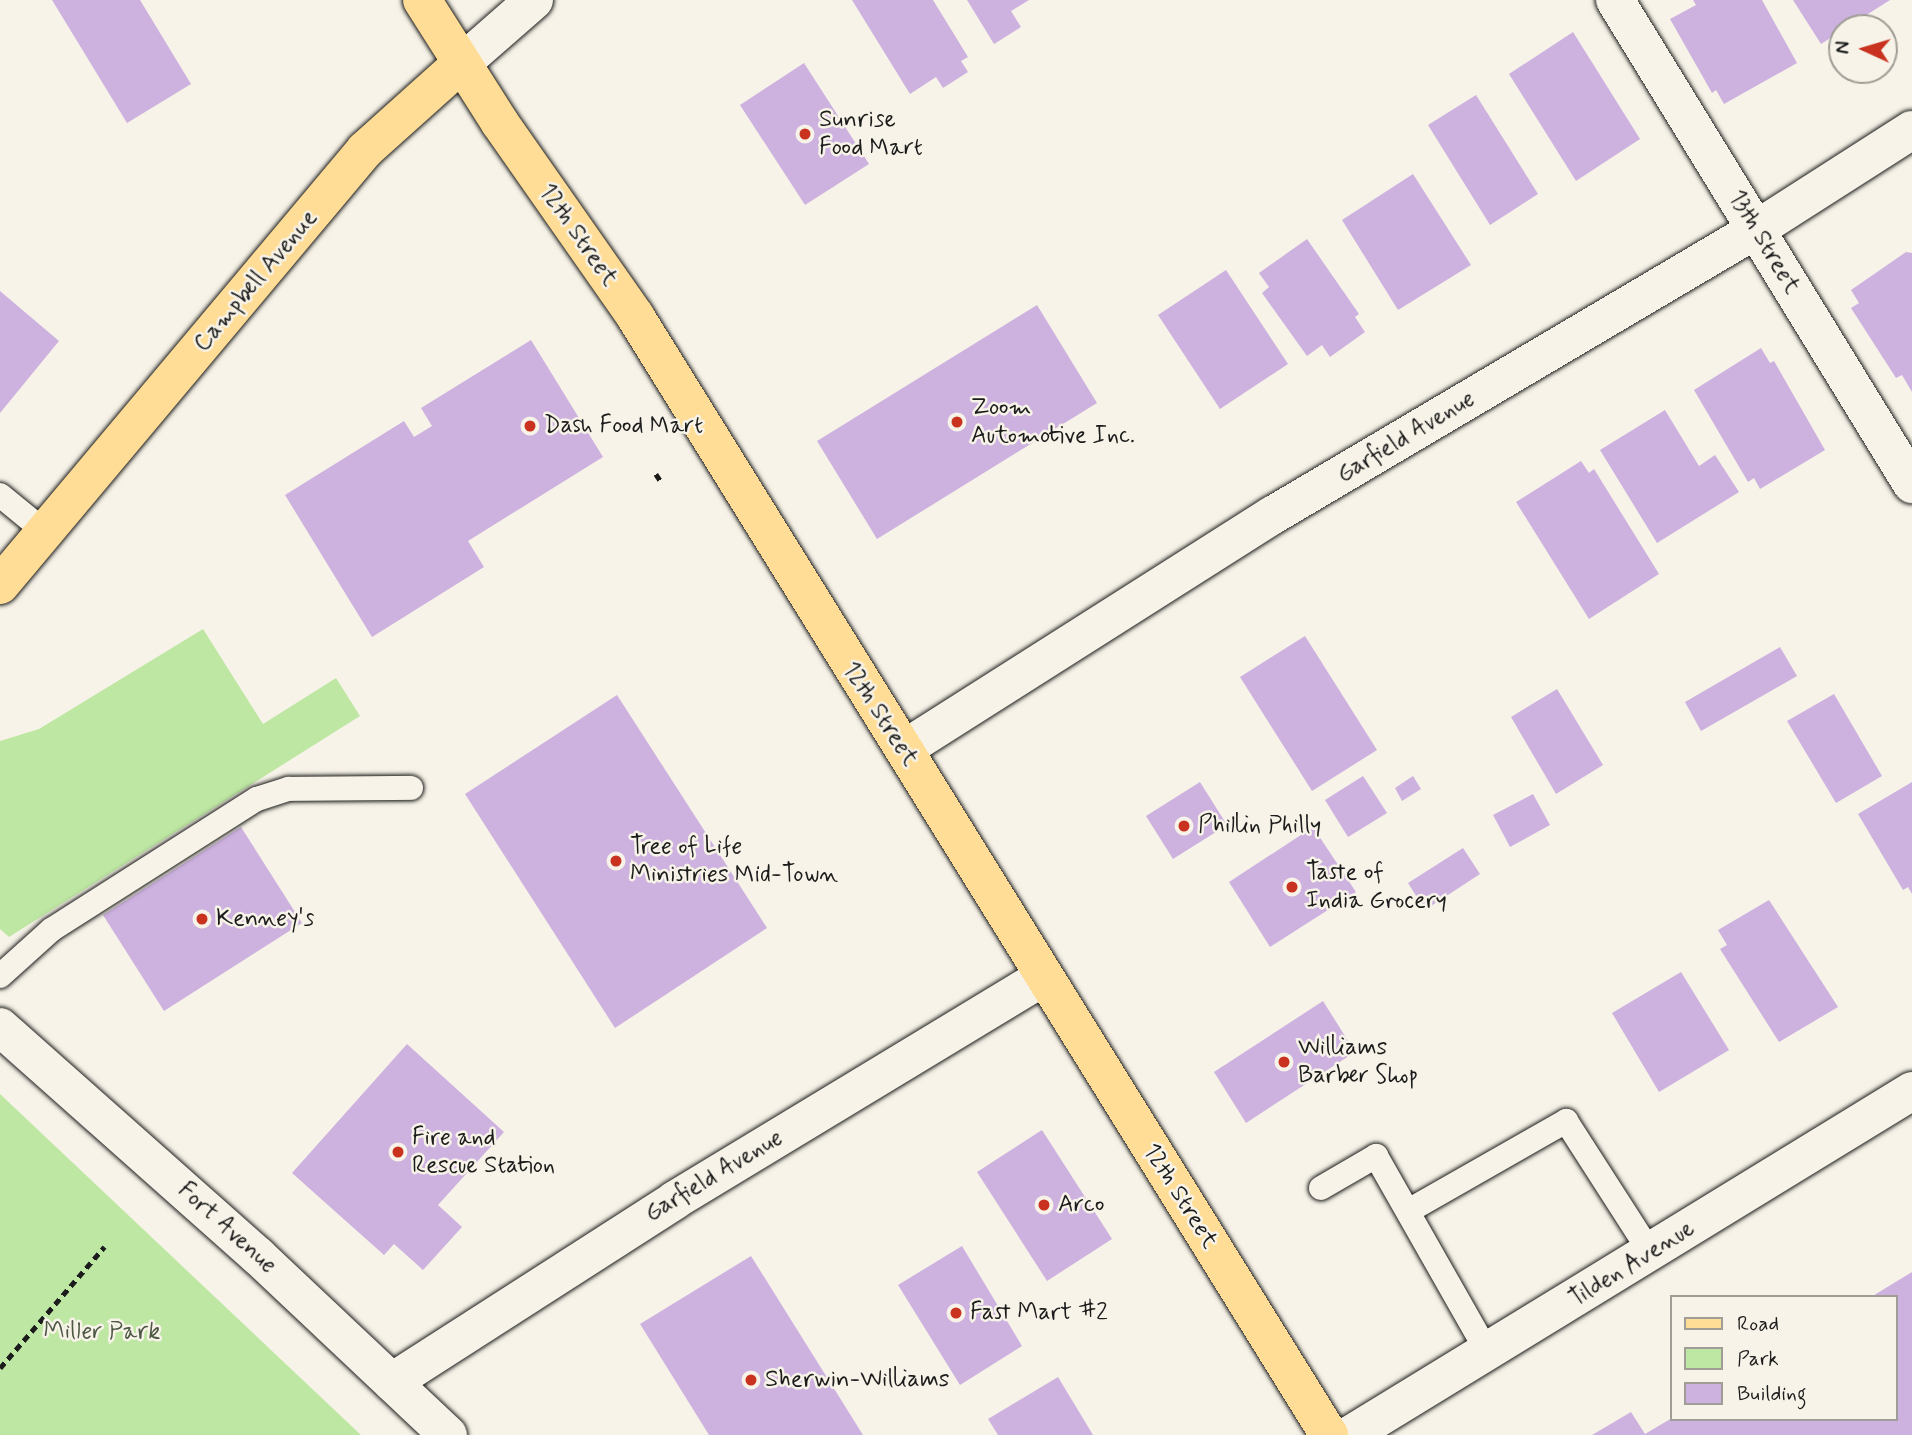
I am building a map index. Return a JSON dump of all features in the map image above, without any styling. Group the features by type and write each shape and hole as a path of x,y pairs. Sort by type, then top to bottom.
{"main road":[{"name":"12th Street","path":"422,0 461,64 635,316 904,749 1042,978 1329,1435"},
{"name":"Campbell Avenue","path":"0,585 365,150 461,64"}],"street":[{"name":"Campbell Avenue","path":"461,64 534,0"},
{"name":"13th Street","path":"1615,0 1912,484"},
{"name":"Garfield Avenue","path":"904,749 1273,515 1757,229 1912,130"},
{"name":"Garfield Avenue","path":"391,1382 675,1199 1042,978"},
{"name":"Fort Avenue","path":"0,1027 448,1435"},
{"name":"Tilden Avenue","path":"1350,1435 1488,1353 1912,1091"}],"lane":[{"path":"0,495 44,531"},
{"path":"0,976 51,930 257,799 288,789 411,788"},
{"path":"1410,1210 1566,1121 1650,1252"},
{"path":"1321,1188 1376,1156 1410,1210 1488,1353"}],"path":[{"path":"656,474 662,483"},
{"path":"0,1368 104,1247"}],"green space":[{"path":"203,629 263,724 336,678 360,716 9,937 0,929 0,741 39,729"},
{"name":"Miller Park","path":"0,1094 361,1435 0,1435"}],"building":[{"path":"52,0 140,0 191,84 127,123"},
{"path":"852,0 933,0 968,57 961,61 968,72 943,88 936,77 910,94"},
{"path":"967,0 1029,0 1011,11 1021,27 994,44"},
{"path":"1693,0 1762,0 1797,63 1724,104 1716,90 1712,93 1670,19 1696,5"},
{"path":"1793,0 1890,0 1868,14 1828,14 1828,40 1821,44"},
{"path":"1573,32 1640,139 1576,181 1509,74"},
{"name":"Sunrise Food Mart","path":"804,63 869,164 805,205 740,105"},
{"path":"1476,95 1538,194 1490,225 1428,125"},
{"path":"1413,174 1471,265 1398,310 1342,220"},
{"path":"1307,239 1359,314 1355,317 1365,332 1330,357 1322,345 1307,356 1262,293 1269,287 1259,273"},
{"path":"1906,252 1912,253 1912,392 1902,375 1896,378 1851,308 1859,303 1851,290"},
{"path":"1226,270 1288,364 1220,409 1158,315"},
{"path":"0,291 59,341 0,413"},
{"name":"Zoom Automotive Inc.","path":"1037,305 1097,403 877,539 817,441"},
{"path":"531,340 603,457 468,541 484,567 372,637 285,495 404,421 414,437 432,426 421,408"},
{"path":"1761,348 1770,363 1774,361 1825,450 1760,489 1754,478 1748,482 1694,390"},
{"path":"1665,410 1699,466 1715,455 1739,492 1657,543 1600,450"},
{"path":"1581,461 1589,473 1594,469 1659,574 1589,619 1516,502"},
{"path":"1305,636 1377,750 1312,791 1240,677"},
{"path":"1780,647 1797,676 1701,731 1685,702"},
{"path":"1557,689 1603,765 1556,794 1511,717"},
{"path":"1834,694 1882,776 1836,803 1787,721"},
{"name":"Tree of Life Ministries Mid-Town","path":"617,695 767,928 615,1028 465,794"},
{"path":"1363,776 1387,813 1348,837 1325,800"},
{"path":"1413,776 1421,789 1402,801 1395,788"},
{"path":"1200,782 1227,825 1173,859 1146,816"},
{"path":"1912,782 1912,894 1908,887 1903,890 1858,814"},
{"path":"1533,794 1550,825 1510,847 1493,815"},
{"name":"Kenney's","path":"241,827 302,923 164,1011 103,915"},
{"name":"Taste of India Grocery","path":"1313,827 1356,892 1270,947 1229,882"},
{"path":"1463,848 1480,874 1425,910 1408,883"},
{"path":"1769,900 1838,1007 1779,1042 1720,949 1727,945 1718,930"},
{"path":"1681,972 1729,1050 1659,1092 1612,1013"},
{"name":"Williams Barber Shop","path":"1323,1001 1355,1052 1246,1123 1214,1072"},
{"name":"Fire and Rescue Station","path":"407,1044 504,1132 438,1205 462,1227 423,1270 394,1244 384,1255 292,1173"},
{"path":"1042,1130 1112,1239 1047,1281 977,1172"},
{"path":"962,1246 1022,1346 960,1385 898,1285"},
{"name":"Sherwin-Williams","path":"751,1256 863,1435 709,1435 640,1324"},
{"path":"1912,1272 1912,1435 1592,1435 1631,1412 1645,1434 1671,1419 1671,1421 1898,1421 1898,1295 1874,1295"},
{"path":"1058,1377 1093,1435 998,1435 988,1419"}],"place":[{"name":"Sunrise Food Mart","path":"805,134"},
{"name":"Zoom Automotive Inc.","path":"957,422"},
{"name":"Dash Food Mart","path":"530,426"},
{"name":"Phillin Philly","path":"1184,826"},
{"name":"Tree of Life Ministries Mid-Town","path":"616,861"},
{"name":"Taste of India Grocery","path":"1292,887"},
{"name":"Kenney's","path":"202,919"},
{"name":"Williams Barber Shop","path":"1284,1062"},
{"name":"Fire and Rescue Station","path":"398,1152"},
{"name":"Arco","path":"1044,1205"},
{"name":"Fast Mart #2","path":"956,1313"},
{"name":"Sherwin-Williams","path":"751,1380"}]}
